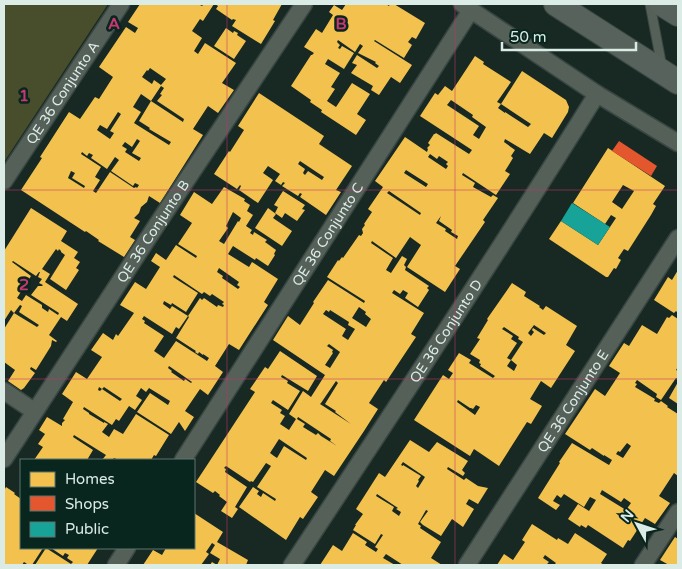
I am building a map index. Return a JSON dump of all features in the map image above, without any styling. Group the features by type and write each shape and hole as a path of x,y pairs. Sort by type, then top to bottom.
{"main road":[{"path":"556,4 671,77"},
{"path":"662,4 678,14"}],"street":[{"name":"QE 36 Conjunto A","path":"4,181 120,4"},
{"name":"QE 36 Conjunto B","path":"4,459 304,4"},
{"path":"467,7 597,94 678,143"},
{"name":"QE 36 Conjunto C","path":"184,459 467,7"},
{"name":"QE 36 Conjunto D","path":"292,565 449,327 597,94"},
{"name":"QE 36 Conjunto E","path":"467,565 678,238"},
{"path":"4,391 34,411"},
{"path":"643,565 678,512"},
{"path":"116,565 126,549"}],"lane":[{"path":"650,4 671,77"}],"green space":[{"path":"4,4 108,4 4,162"}],"building: Homes":[{"path":"140,4 198,4 202,6 204,4 214,4 203,21 200,19 192,31 202,38 194,51 198,54 205,43 236,63 222,83 234,90 218,113 208,106 193,129 203,135 160,203 149,196 147,202 141,207 139,213 134,218 140,221 130,237 135,240 124,257 21,190 69,112 80,119 95,97 99,99 113,77 99,67 126,27 135,33 138,28 128,22","holes":["150,68 166,79 161,85 154,80 152,84 142,77","161,86 164,88 160,94 162,95 157,101 184,119 183,122 151,101","141,94 151,101 139,121 171,142 169,145 134,123 141,112 133,107","118,112 121,114 110,131 114,133 110,139 97,130 100,125 107,129","137,139 140,141 132,153 141,158 139,161 125,152 127,149 122,146 125,142 132,147","82,152 87,156 89,153 93,155 91,158 107,169 115,157 119,160 111,171 133,186 135,183 139,185 137,188 134,188 110,172 96,193 93,191 100,180 95,177 101,167 81,154","71,171 75,173 72,178 85,186 84,188 68,178"]},
{"path":"215,4 282,4 273,20 275,21 261,44 232,26 236,20 232,20 216,9 218,6"},
{"path":"346,4 386,4 389,6 394,4 425,23 416,39 412,37 408,42 412,45 404,58 374,41 412,65 400,83 391,77 379,95 371,90 373,86 351,73 357,65 352,63 357,55 377,68 379,66 376,62 358,53 363,46 360,44 355,52 338,40 337,42 340,45 338,48 340,49 342,46 354,53 344,69 328,59 325,64 340,73 331,87 335,89 327,101 336,107 352,83 370,94 357,114 366,120 356,135 321,112 322,110 310,102 311,100 291,86 314,53 304,47 316,29 322,33 333,15 329,12 334,5 342,10"},
{"path":"226,28 233,33 234,31 238,33 237,35 246,41 234,59 214,46"},
{"path":"475,56 484,62 483,64 511,82 497,102 501,104 522,71 566,100 569,107 568,112 552,138 544,133 530,154 505,139 504,142 515,150 511,156 513,158 505,171 510,174 496,195 463,173 462,175 475,183 473,187 491,197 493,195 498,198 483,220 485,222 455,266 460,269 445,292 407,267 421,245 410,237 396,258 372,241 371,243 393,258 386,270 391,273 402,256 407,259 404,265 406,267 405,270 429,286 427,288 429,290 418,307 405,298 408,293 403,290 400,294 394,290 392,293 424,313 411,334 416,337 386,382 384,380 369,403 378,409 364,431 334,476 325,470 311,492 318,497 303,519 300,517 286,540 239,507 253,487 259,491 257,494 261,497 263,493 275,501 276,499 257,487 271,466 266,463 253,482 250,482 226,466 224,468 226,469 225,472 247,487 235,507 238,509 232,518 221,511 227,502 220,495 215,491 213,493 196,482 255,392 250,389 265,367 268,369 280,351 317,376 308,391 282,375 281,377 288,381 287,383 300,391 288,410 273,400 271,403 282,410 280,413 285,416 280,424 289,430 296,419 289,414 303,391 311,397 325,375 273,340 288,316 300,325 328,280 364,303 365,301 327,277 338,260 343,258 359,235 361,236 363,233 364,224 372,212 368,209 383,187 375,181 405,137 427,152 427,148 430,145 428,143 436,133 469,154 472,150 420,116 435,93 438,95 445,86 452,91","holes":["451,100 473,115 472,117 486,127 479,139 473,135 479,126 447,105","501,104 531,124 528,127 498,108","430,154 437,159 439,156 448,162 446,164 448,166 446,169 428,157","406,170 428,184 426,187 404,173","389,191 421,213 420,215 387,193","441,216 439,221 452,230 451,232 458,236 457,239 445,231 446,229 436,223","359,307 371,319 366,327 352,318","326,310 329,312 330,310 349,322 348,325 355,329 348,340 342,336 346,329 323,314","329,344 340,352 330,368 325,365 333,350 327,346","336,381 338,383 325,404 351,424 320,404","298,417 331,439 330,441 337,446 318,433 316,435 303,427 305,424 297,419","279,439 307,458 306,460 284,446 277,458 270,453"]},
{"path":"259,93 324,136 319,144 352,166 336,190 341,192 326,215 300,197 302,194 300,193 298,196 282,186 285,183 283,182 281,185 275,181 280,174 268,166 263,173 273,180 258,203 239,190 240,185 237,189 214,174 244,130 238,126","holes":["300,161 324,177 322,180 308,171 305,175 303,173 305,169 298,164"]},
{"path":"608,148 665,186 653,204 656,206 651,215 628,251 624,249 618,258 621,260 616,269 614,268 608,277 549,239 561,221 598,245 616,218 611,215 605,224 573,203","holes":["623,185 634,191 622,209 612,202"]},
{"path":"224,187 245,199 244,201 250,205 247,211 253,215 246,226 252,230 250,233 253,235 254,232 267,240 265,242 276,250 275,255 268,266 233,246 228,254 249,267 252,262 278,279 264,302 268,305 239,350 229,344 215,366 223,372 208,395 200,389 185,411 194,417 185,431 179,422 171,434 137,412 150,393 168,405 170,401 149,388 146,392 141,388 136,396 142,400 135,410 129,406 119,421 116,419 112,425 84,407 83,409 89,414 108,424 102,432 109,437 114,429 123,434 136,414 169,435 156,456 154,455 152,459 103,459 106,455 74,435 73,437 93,450 88,459 35,459 43,447 38,444 45,434 39,430 47,417 62,426 65,420 63,419 73,402 62,394 76,372 87,379 102,357 91,350 103,333 113,340 134,313 120,305 135,282 146,289 160,267 151,261 156,253 166,260 176,245 196,258 197,256 178,244 192,223 180,215 194,192 212,204","holes":["233,212 241,218 224,244 219,241 228,228 226,226","219,268 239,282 237,285 240,287 238,289 222,278 223,276 217,272","174,275 202,294 204,292 210,296 212,294 224,302 222,304 224,305 223,307 218,305 217,307 204,298 202,300 200,298 188,316 172,306 170,309 163,304 164,301 171,305 172,303 186,312 198,293 173,277","144,316 172,334 176,327 179,329 189,317 176,338 198,354 199,352 209,358 207,361 176,341 164,358 154,351 164,336 144,323 145,321 142,319","169,366 192,382 185,379 184,381 168,368","104,387 122,399 120,401 102,389"]},
{"path":"283,191 305,205 302,209 305,210 297,221 285,213 282,218 275,213 278,207 274,205"},
{"path":"31,208 67,231 61,241 78,252 74,258 80,262 76,268 79,270 66,290 50,279 65,255 59,249 58,251 56,249 42,269 50,274 45,282 78,304 67,321 61,317 49,335 57,341 52,340 51,346 36,370 31,367 30,369 35,373 21,390 8,381 15,370 4,362 4,329 14,313 11,310 4,321 4,251","holes":["12,262 36,276 40,272 38,277 42,279 39,283 43,285 38,286 31,295 59,313 58,315 49,309 48,312 42,308 42,305 26,295 22,301 17,298 31,276","20,305 22,306 19,312 39,325 37,327 14,313"]},
{"path":"268,208 276,214 273,218 292,231 282,246 255,228"},
{"path":"678,270 678,313 676,311 674,313 654,300 668,277 672,280"},
{"path":"512,283 526,292 524,296 543,310 546,306 577,326 566,345 575,351 551,388 541,381 530,399 542,406 531,424 527,422 499,466 474,449 470,456 414,420 443,375 449,379 453,373 448,370 459,353 471,360 469,363 493,378 495,376 480,366 480,360 470,354 480,339 477,338 487,319","holes":["534,325 546,333 544,335 533,328 534,332 531,336 528,333","504,327 523,342 511,360 507,358 517,343 511,339 513,336 502,329","511,360 517,365 514,371 507,366","458,400 473,409 476,405 480,407 475,415 457,402"]},
{"path":"672,315 678,319 678,367 676,370 678,371 678,379 676,378 661,400 656,397 657,394 637,380 635,387 655,399 654,401 659,403 661,401 678,414 678,476 674,473 659,496 670,503 655,524 645,518 630,541 628,540 623,548 588,525 586,528 581,525 580,527 568,519 578,504 589,511 596,500 590,497 584,507 564,494 561,498 557,495 553,501 560,505 556,510 538,498 572,443 609,465 612,460 592,448 590,450 565,434 595,389 605,396 620,373 609,366 624,343 629,346 642,325 657,334 667,317 669,318","holes":["627,443 631,446 623,458 616,454","602,490 621,502 624,498 631,503 626,510 600,494"]},
{"path":"678,382 678,404 669,398"},
{"path":"410,440 429,452 437,442 468,461 462,470 465,473 463,476 448,467 447,469 464,480 466,478 478,486 488,488 478,504 469,499 466,504 474,509 463,527 452,519 441,536 420,522 428,511 426,510 418,524 421,526 420,528 441,542 431,558 442,565 403,565 386,554 383,558 395,565 320,565 333,545 342,551 353,533 367,542 365,545 376,552 378,549 375,547 383,535 381,534 375,544 353,530 363,514 356,509 379,473 385,477","holes":["403,462 425,477 418,488 416,486 421,476 401,465","377,494 398,508 396,509 401,512 399,516 392,511 394,507 376,496"]},
{"path":"6,487 20,498 20,549 42,549 32,565 26,565 24,562 22,565 4,565 4,491"},
{"path":"195,514 223,532 217,542 248,560 246,565 217,565 220,559 210,553 215,545 212,543 206,552 209,554 201,565 143,565 153,550 162,555 165,549 195,549"},
{"path":"532,524 557,540 558,538 568,544 575,533 607,554 601,563 604,565 554,565 556,563 545,555 543,558 549,562 546,565 497,565 504,554 513,560 525,542 522,540"},
{"path":"675,537 678,539 678,565 669,565 660,560"},
{"path":"45,549 71,564 73,562 67,558 69,555 65,553 63,556 52,549 97,549 87,565 35,565"}],"building: Shops":[{"path":"619,141 657,166 651,176 612,151"}],"building: Public":[{"path":"572,203 610,227 598,245 561,221"}]}
